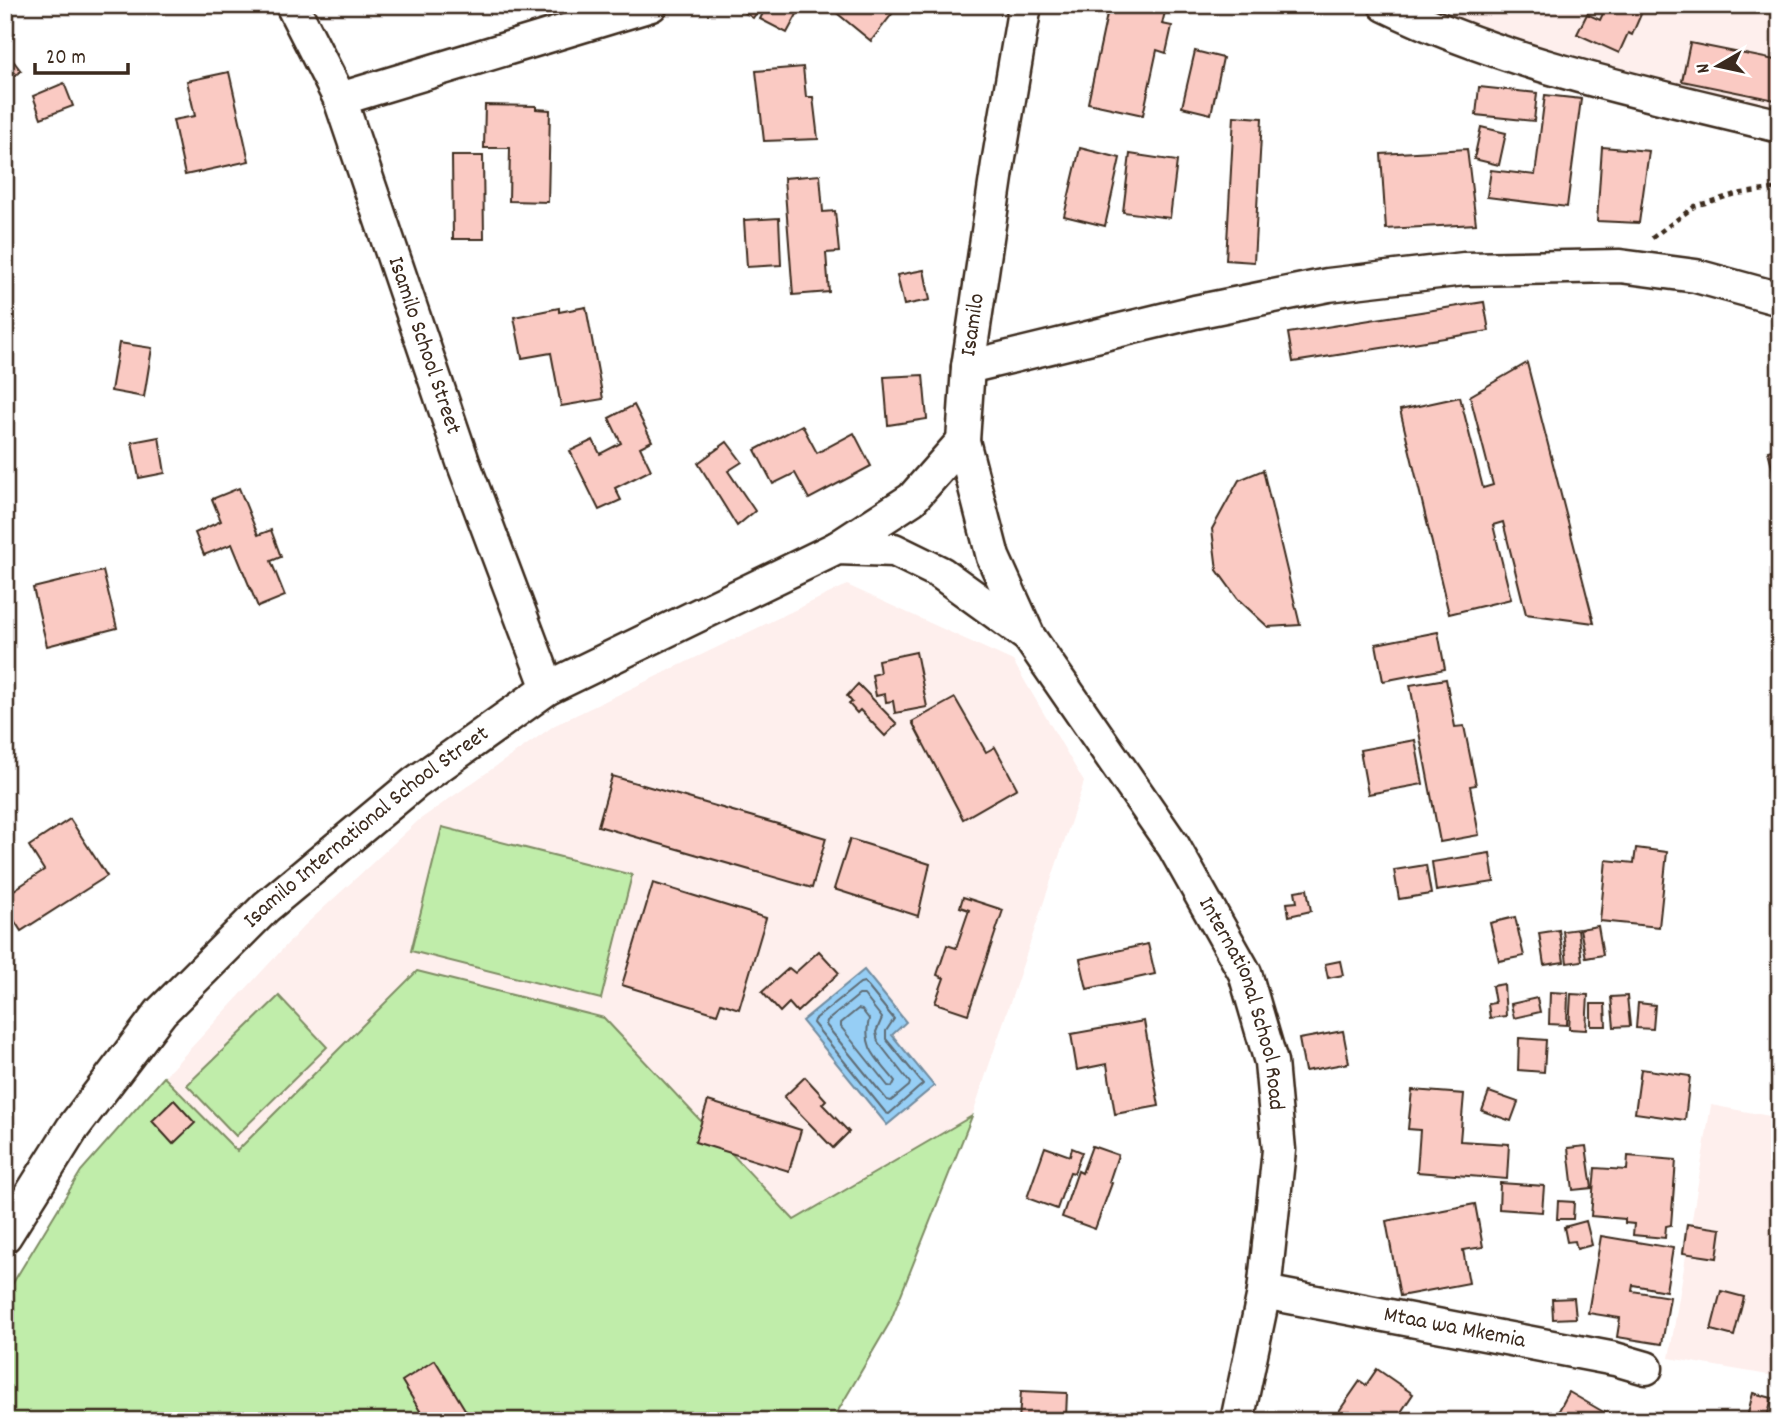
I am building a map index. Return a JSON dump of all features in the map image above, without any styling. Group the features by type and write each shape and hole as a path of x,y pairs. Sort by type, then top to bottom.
{"street":[{"name":"Isamilo School Street","path":"292,5 340,99 463,462 548,688"},
{"path":"340,99 651,5"},
{"name":"Isamilo","path":"1025,5 968,367 963,441 993,557 1029,637"},
{"path":"1385,5 1418,22 1534,64 1647,95 1780,126"},
{"path":"968,367 1195,312 1328,285 1464,268 1620,266 1696,276 1780,299"},
{"name":"Isamilo International School Street","path":"5,1236 72,1129 161,1012 266,907 415,783 548,688 837,548 912,499 963,441"},
{"name":"Isamilo International School Street","path":"837,548 894,550 941,573 1029,637"},
{"name":"International School Road","path":"1029,637 1174,847 1245,973 1271,1062 1279,1150 1264,1292 1237,1421"},
{"name":"Mtaa wa Mkemia","path":"1264,1292 1615,1359 1646,1368"}],"path":[{"path":"1620,266 1695,206 1736,194 1780,188"}],"shaded area":[{"path":"1459,5 1780,5 1780,136 1455,16"},
{"path":"847,585 1013,661 1084,782 972,1116 794,1220 604,1019 417,972 236,1151 164,1077 304,926 419,820 555,725"},
{"path":"1711,1105 1780,1118 1780,1377 1669,1358"}],"green space":[{"path":"442,827 632,875 601,999 411,951"},
{"path":"417,971 604,1018 794,1220 972,1116 890,1322 832,1421 5,1421 5,1296 81,1171 164,1077 237,1151"},
{"path":"279,996 327,1047 236,1136 187,1085"}],"water":[{"path":"864,970 906,1022 892,1035 934,1086 887,1125 802,1021"}],"building":[{"path":"733,5 762,5 753,18"},
{"path":"767,5 802,5 787,33 760,19"},
{"path":"827,5 899,5 871,41"},
{"path":"1109,5 1134,5 1165,12 1162,24 1172,26 1166,53 1157,50 1143,115 1088,103"},
{"path":"1607,5 1645,5 1632,35 1628,33 1619,53 1577,34 1587,14 1600,20"},
{"path":"1690,43 1780,61 1780,101 1682,81"},
{"path":"5,50 21,71 5,82"},
{"path":"1195,51 1223,58 1211,114 1182,107"},
{"path":"803,67 806,97 813,97 818,139 764,141 756,71"},
{"path":"229,72 249,161 185,175 173,120 195,116 187,81"},
{"path":"64,83 73,106 41,118 33,96"},
{"path":"1479,87 1537,93 1534,121 1476,115"},
{"path":"1545,95 1581,99 1567,207 1487,197 1491,170 1535,175"},
{"path":"485,105 536,106 536,109 550,110 548,202 509,201 510,148 484,148"},
{"path":"1234,116 1262,118 1254,262 1226,260"},
{"path":"1481,127 1506,133 1499,165 1474,159"},
{"path":"1602,147 1649,151 1639,223 1597,221"},
{"path":"1080,148 1120,158 1105,226 1064,216"},
{"path":"1467,149 1476,224 1386,229 1381,154"},
{"path":"1130,154 1177,161 1170,218 1123,212"},
{"path":"452,156 483,156 484,239 453,239"},
{"path":"820,175 823,212 835,211 839,252 826,253 829,292 793,295 784,178"},
{"path":"779,218 781,265 747,267 744,220"},
{"path":"924,270 930,300 904,305 897,275"},
{"path":"1484,302 1489,331 1293,362 1288,333"},
{"path":"586,307 603,399 561,406 551,353 522,358 514,317 559,308 559,312"},
{"path":"119,343 152,348 144,397 111,391"},
{"path":"1527,363 1594,623 1526,614 1503,522 1493,525 1511,599 1449,614 1400,410 1460,397 1483,488 1493,485 1470,396"},
{"path":"923,375 927,419 888,425 884,377"},
{"path":"634,405 652,441 640,447 651,470 615,488 621,500 599,510 570,451 593,440 600,454 621,443 609,418"},
{"path":"802,425 817,453 854,433 871,466 809,499 795,473 773,484 755,450"},
{"path":"159,437 165,473 139,478 132,442"},
{"path":"727,442 742,462 728,471 755,511 737,526 698,463"},
{"path":"1780,448 1780,496 1768,451"},
{"path":"1263,470 1300,625 1268,627 1238,599 1217,570 1212,529 1239,480"},
{"path":"239,488 258,535 271,530 281,557 271,561 285,596 258,607 232,544 204,555 195,533 221,521 212,499"},
{"path":"103,571 117,628 47,646 33,588"},
{"path":"1438,632 1445,669 1383,681 1376,644"},
{"path":"916,652 927,707 895,713 893,701 886,702 885,694 876,696 872,675 880,673 878,660"},
{"path":"1446,679 1455,727 1464,726 1476,785 1470,786 1479,835 1440,842 1410,685"},
{"path":"858,684 897,724 885,736 860,710 857,713 849,704 852,702 847,696"},
{"path":"955,698 986,752 995,747 1017,788 963,819 912,722"},
{"path":"1415,740 1423,784 1368,794 1360,750"},
{"path":"612,776 826,838 812,888 598,826"},
{"path":"70,819 107,876 21,931 5,906 5,896 44,870 29,846"},
{"path":"850,839 930,864 918,916 834,889"},
{"path":"1636,848 1667,852 1659,927 1600,921 1606,860 1634,863"},
{"path":"1490,853 1494,882 1436,891 1432,862"},
{"path":"1426,865 1431,894 1399,899 1394,870"},
{"path":"653,883 766,918 739,1009 721,1003 717,1014 622,985"},
{"path":"1307,889 1311,911 1289,916 1287,903 1297,902 1295,891"},
{"path":"963,897 1003,910 968,1014 935,1003 944,978 937,975 947,945 956,948 969,910 960,907"},
{"path":"1515,917 1524,956 1499,961 1490,923"},
{"path":"1598,926 1603,955 1586,958 1580,929"},
{"path":"1578,929 1582,961 1567,963 1563,931"},
{"path":"1559,930 1564,962 1544,965 1539,933"},
{"path":"1148,944 1155,974 1087,989 1080,959"},
{"path":"819,951 839,973 797,1012 789,1003 780,1012 762,992 789,968 795,973"},
{"path":"1340,961 1343,975 1328,978 1325,964"},
{"path":"1504,984 1506,1016 1490,1018 1488,1004 1495,1003 1492,986"},
{"path":"1550,992 1568,993 1567,1025 1549,1024"},
{"path":"1571,994 1588,995 1586,1030 1569,1029"},
{"path":"1627,996 1630,1026 1614,1027 1611,997"},
{"path":"1537,998 1540,1012 1514,1018 1511,1004"},
{"path":"1638,1003 1655,1005 1653,1029 1636,1028"},
{"path":"1591,1004 1605,1004 1606,1026 1591,1026"},
{"path":"1144,1021 1159,1106 1115,1114 1107,1064 1077,1070 1071,1034"},
{"path":"1343,1031 1349,1063 1305,1071 1299,1039"},
{"path":"1519,1038 1546,1040 1544,1072 1518,1070"},
{"path":"1641,1069 1690,1076 1685,1120 1635,1113"},
{"path":"805,1077 826,1100 822,1104 849,1132 833,1148 784,1097"},
{"path":"1412,1090 1464,1094 1460,1141 1509,1144 1507,1179 1417,1172 1420,1130 1408,1129"},
{"path":"1489,1092 1518,1102 1511,1121 1482,1111"},
{"path":"174,1100 195,1123 173,1144 152,1121"},
{"path":"708,1101 801,1130 789,1171 695,1142"},
{"path":"1092,1146 1118,1155 1109,1182 1112,1183 1095,1229 1062,1217 1078,1171 1082,1173"},
{"path":"1586,1146 1592,1188 1573,1190 1568,1148"},
{"path":"1045,1147 1070,1156 1072,1148 1082,1152 1074,1173 1070,1172 1057,1209 1027,1198"},
{"path":"1628,1156 1676,1160 1671,1225 1666,1226 1665,1238 1633,1235 1634,1224 1625,1223 1625,1219 1591,1216 1595,1168 1627,1170"},
{"path":"1500,1183 1544,1186 1542,1212 1499,1209"},
{"path":"1558,1201 1574,1202 1573,1219 1557,1219"},
{"path":"1475,1204 1483,1247 1463,1250 1469,1283 1400,1296 1386,1221"},
{"path":"1586,1221 1592,1245 1577,1249 1575,1241 1567,1242 1564,1227"},
{"path":"1687,1224 1721,1229 1717,1258 1683,1253"},
{"path":"1601,1236 1673,1248 1666,1291 1633,1285 1632,1291 1670,1297 1662,1344 1617,1337 1620,1318 1588,1313"},
{"path":"1775,1280 1780,1281 1780,1298 1772,1297"},
{"path":"1721,1291 1744,1297 1734,1336 1711,1330"},
{"path":"1574,1298 1576,1318 1553,1319 1552,1299"},
{"path":"435,1360 472,1421 426,1421 402,1381"},
{"path":"1377,1369 1413,1394 1395,1421 1340,1421 1335,1417 1360,1381 1366,1385"},
{"path":"1780,1385 1780,1417 1774,1416"},
{"path":"1021,1391 1067,1393 1066,1417 1078,1421 1019,1421"},
{"path":"1569,1392 1619,1421 1543,1421 1548,1412 1556,1416"},
{"path":"1753,1393 1772,1398 1766,1421 1746,1421"}]}
